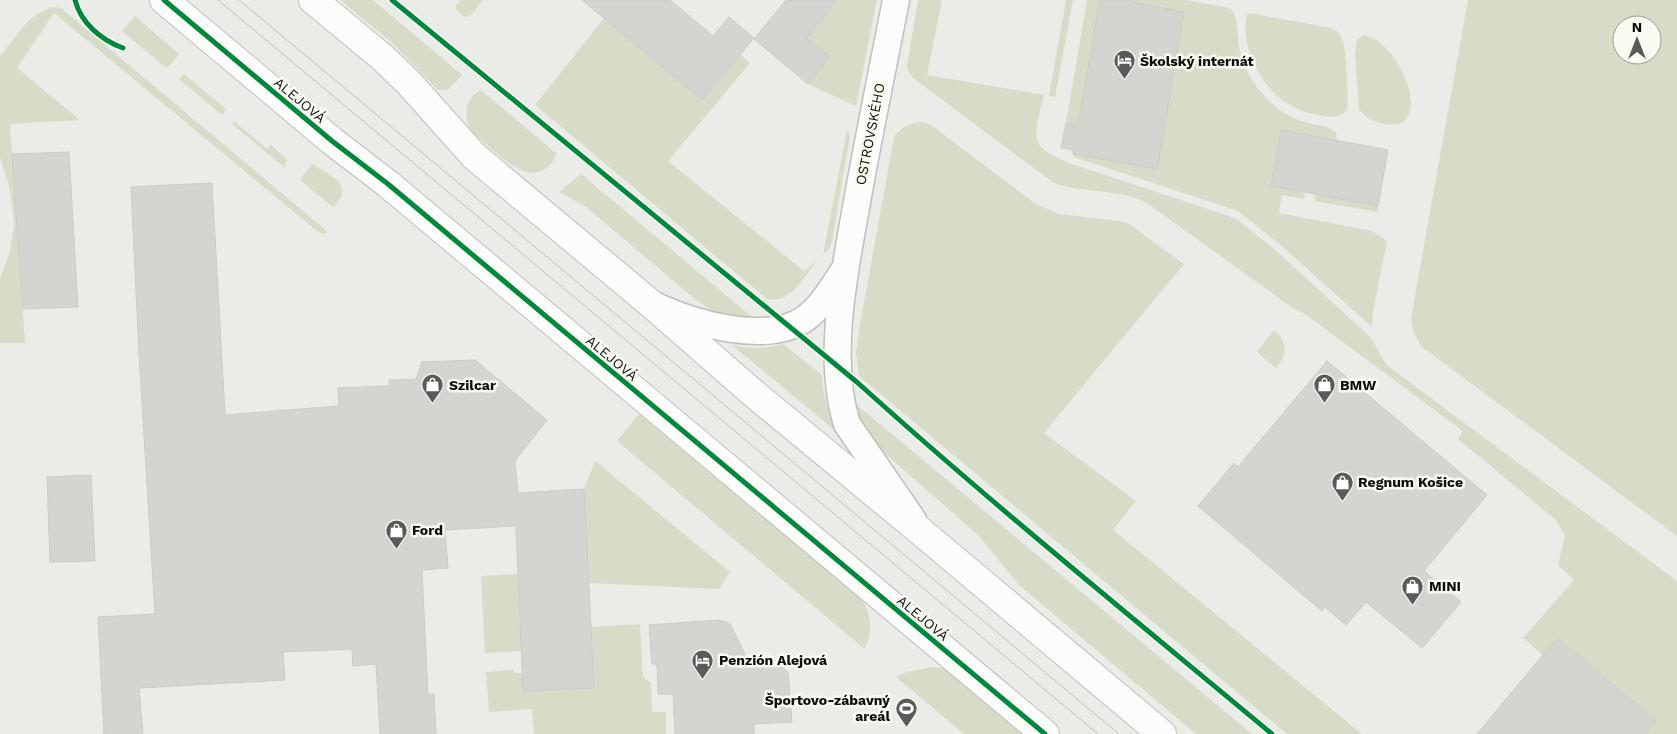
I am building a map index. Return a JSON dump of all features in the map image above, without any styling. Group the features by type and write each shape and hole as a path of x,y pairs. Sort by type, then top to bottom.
{"street":[{"name":"ALEJOVÁ","path":"164,0 332,141 388,184 1045,734"},
{"path":"313,0 382,57 409,83 474,156 650,303 753,393 1162,734"},
{"name":"OSTROVSKÉHO","path":"896,0 845,269 837,366 842,407 847,424 919,530"},
{"path":"650,303 673,314 733,329 759,332 779,330 803,320 815,310 845,269"}],"green space":[{"path":"340,0 373,0 462,75 448,90 438,90 390,41"},
{"path":"461,0 483,0 470,16 465,17 456,10 456,5"},
{"path":"838,0 877,0 856,106 808,84 830,56 807,38"},
{"path":"918,0 942,0 927,75 1044,95 1037,123 1037,137 1042,148 1048,152 1066,162 1235,218 1272,247 1366,333 1388,366 1677,581 1677,734 1644,734 1656,720 1558,638 1543,655 1523,638 1574,580 1558,565 1565,536 1556,520 1458,439 1463,431 1305,314 1294,309 1147,203 1125,195 1078,189 1054,183 913,78 907,66"},
{"path":"1066,0 1073,0 1055,97 1049,96"},
{"path":"1087,0 1100,0 1078,125 1066,123"},
{"path":"1123,0 1186,0 1230,8 1235,17 1240,52 1258,89 1276,107 1294,118 1326,127 1336,132 1337,140 1281,130 1271,186 1305,193 1304,199 1282,195 1279,213 1372,231 1387,241 1373,312 1372,327 1283,247 1238,211 1074,157 1073,154 1157,168 1184,12"},
{"path":"1468,0 1677,0 1677,536 1422,347 1417,340 1411,318"},
{"path":"51,7 61,8 328,232 323,234 317,231 54,13 17,68 80,120 10,124 25,343 0,343 0,279 10,251 14,225 8,182 0,157 0,56 27,22"},
{"path":"1249,13 1332,28 1339,33 1346,57 1348,108 1346,111 1334,117 1311,114 1292,106 1276,95 1262,78 1248,47 1245,25"},
{"path":"135,16 179,54 169,66 165,67 122,31"},
{"path":"604,18 740,54 750,63 668,161 804,271 815,262 800,284 782,298 775,300 767,299 535,105"},
{"path":"1363,35 1377,41 1390,52 1408,85 1411,101 1409,115 1401,123 1385,124 1377,122 1367,117 1359,109 1355,53 1357,40"},
{"path":"184,74 226,109 222,115 179,79"},
{"path":"481,90 557,154 548,167 538,172 527,172 504,160 474,134 468,123 467,110 471,98"},
{"path":"234,121 267,149 271,145 287,159 284,167 232,124"},
{"path":"923,122 931,125 1033,202 1059,214 1128,223 1184,264 1044,433 1136,501 1113,530 1362,734 1287,734 859,376 856,353 858,336 894,137 907,126"},
{"path":"847,130 850,136 832,241 830,248 823,255"},
{"path":"312,164 338,181 341,186 340,199 333,207 301,181"},
{"path":"581,174 758,322 723,317 711,310 696,300 585,206 559,192"},
{"path":"1316,194 1378,206 1377,212 1314,201"},
{"path":"1274,330 1279,334 1285,348 1283,357 1276,368 1257,352"},
{"path":"783,344 822,375 822,384 828,408 843,437 732,345 758,348"},
{"path":"851,400 1252,734 1196,734 1019,585 979,536 871,441 861,424"},
{"path":"639,414 861,599 865,605 870,623 868,642 865,648 617,441"},
{"path":"595,461 730,572 719,589 589,583 584,489"},
{"path":"518,574 521,651 485,653 481,576"},
{"path":"640,624 643,677 651,683 652,712 666,712 666,734 534,734 532,709 489,712 486,672 514,670 514,673 522,673 524,691 594,688 591,627"},
{"path":"931,667 944,668 1022,734 964,734 896,677 907,672"}],"building":[{"path":"582,0 670,0 713,36 729,17 754,38 702,100"},
{"path":"786,0 837,0 807,38 830,56 808,84 754,39"},
{"path":"1100,0 1123,0 1184,12 1157,169 1073,154 1073,150 1061,148 1066,123 1078,125"},
{"path":"1281,130 1388,150 1378,206 1271,186"},
{"path":"69,152 78,307 23,309 12,154"},
{"path":"212,183 225,415 339,406 338,388 390,386 389,380 416,379 422,362 475,360 547,420 515,461 518,493 584,489 594,688 523,691 516,526 445,530 448,568 422,570 428,695 434,694 436,734 380,734 376,664 353,666 352,649 283,652 285,680 139,688 143,734 104,734 98,617 155,614 131,187"},
{"name":"Regnum Košice","path":"1327,361 1487,495 1424,571 1461,602 1422,648 1366,602 1346,625 1325,607 1322,611 1198,506 1234,463 1238,467"},
{"path":"91,475 95,561 50,562 47,477"},
{"name":"Penzión Alejová","path":"720,620 730,624 747,658 773,661 788,672 792,722 754,724 754,734 675,734 673,694 658,694 657,664 652,664 649,625"},
{"path":"1557,638 1656,720 1644,734 1477,734"}],"tram line":[{"path":"218,0 1098,734"},
{"path":"239,0 1119,734"}],"cycle path":[{"path":"75,0 82,16 93,30 115,45 123,48"},
{"path":"164,0 332,141 388,184 1045,734"},
{"path":"392,0 858,383 1011,517 1272,734"}],"place":[{"name":"Školský internát","path":"1124,80"},
{"name":"Szilcar","path":"433,404"},
{"name":"BMW","path":"1324,404"},
{"name":"Regnum Košice","path":"1342,501"},
{"name":"Ford","path":"396,549"},
{"name":"MINI","path":"1413,605"},
{"name":"Penzión Alejová","path":"703,679"},
{"name":"Športovo-zábavný areál","path":"906,727"}]}
